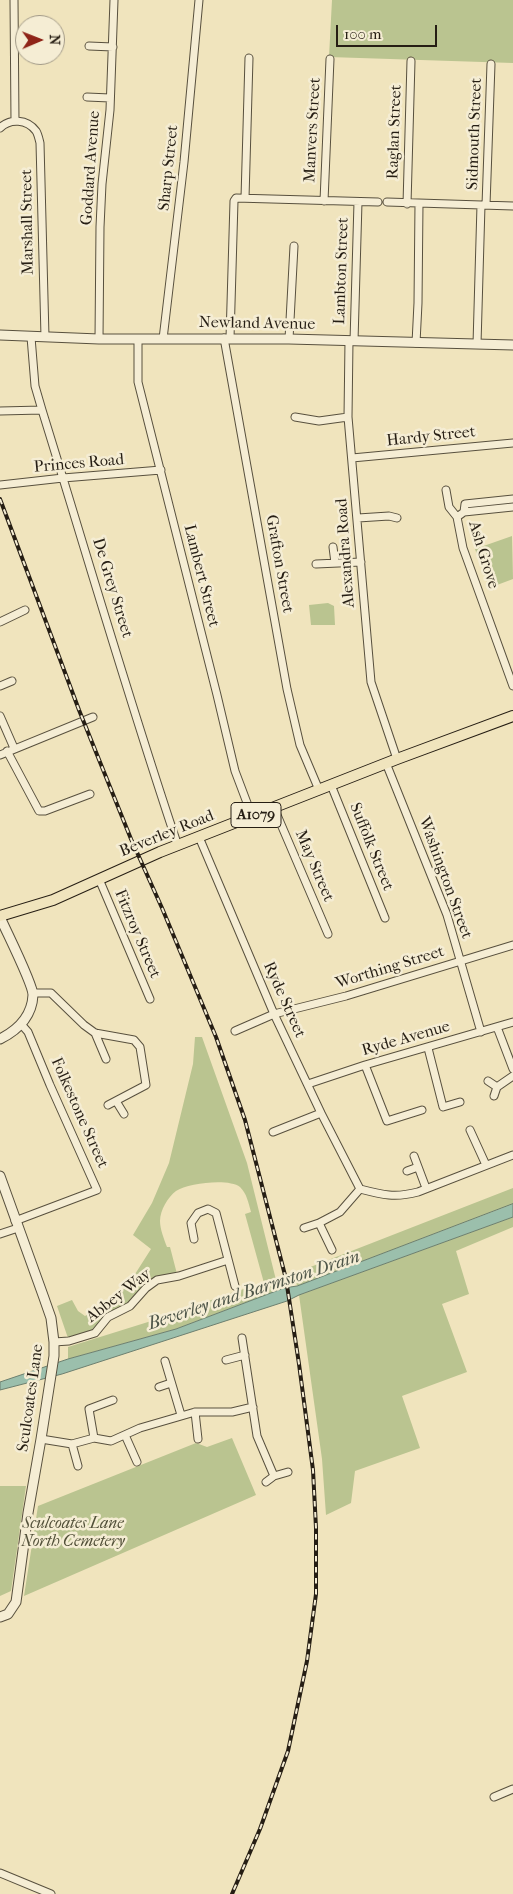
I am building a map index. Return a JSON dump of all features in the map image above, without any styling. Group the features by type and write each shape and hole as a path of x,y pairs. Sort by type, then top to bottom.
{"main road":[{"name":"Beverley Road","path":"0,917 53,900 199,837 386,763 513,716"}],"street":[{"path":"0,128 15,121 14,0"},
{"name":"Goddard Avenue","path":"99,339 100,219 110,98 114,0"},
{"name":"Sharp Street","path":"163,339 183,170 199,0"},
{"path":"89,46 113,47"},
{"path":"249,58 245,198 378,202"},
{"name":"Manvers Street","path":"324,201 330,59"},
{"name":"Raglan Street","path":"407,204 411,61"},
{"name":"Sidmouth Street","path":"477,344 491,64"},
{"path":"87,97 110,98"},
{"name":"Marshall Street","path":"15,121 25,122 37,131 40,142 44,337"},
{"name":"Grafton Street","path":"245,198 236,198 234,202 227,338 287,689 300,745 319,790"},
{"name":"Lambton Street","path":"352,341 358,202"},
{"path":"387,202 513,206"},
{"path":"416,343 419,204"},
{"path":"290,339 294,246"},
{"name":"Newland Avenue","path":"0,335 99,339 290,339 513,346"},
{"name":"De Grey Street","path":"31,337 35,386 134,712 178,846"},
{"name":"Lambert Street","path":"138,339 138,382 218,694 235,771 252,816"},
{"name":"Alexandra Road","path":"352,341 348,417 371,682 397,759"},
{"path":"0,411 42,410"},
{"path":"294,417 319,421 348,417"},
{"name":"Hardy Street","path":"352,458 513,443"},
{"name":"Princes Road","path":"0,485 161,470"},
{"name":"Ash Grove","path":"446,490 449,507 457,517 463,548 513,686"},
{"name":"Ash Grove","path":"464,512 465,504 513,499"},
{"name":"Ash Grove","path":"457,517 464,512 513,507"},
{"path":"358,518 389,516 397,518"},
{"path":"334,547 335,563"},
{"path":"316,564 361,562"},
{"path":"0,622 25,610"},
{"path":"0,686 12,681"},
{"path":"0,716 7,752 39,811 45,811 90,794"},
{"path":"7,752 93,717"},
{"name":"Washington Street","path":"386,763 447,914 481,1032"},
{"name":"Suffolk Street","path":"331,785 385,918"},
{"name":"May Street","path":"274,808 328,934"},
{"name":"Ryde Street","path":"199,837 274,1014 308,1084 320,1114 360,1189"},
{"name":"Fitzroy Street","path":"98,879 150,999"},
{"path":"0,917 33,993 31,1008 21,1024 0,1039"},
{"name":"Worthing Street","path":"235,1031 274,1014 346,996 513,946"},
{"path":"33,993 51,994 95,1033 134,1040 140,1047 146,1085 108,1105"},
{"name":"Ryde Avenue","path":"308,1084 365,1065 512,1023"},
{"name":"Folkestone Street","path":"17,1225 98,1190 28,1032 21,1024"},
{"path":"497,1027 513,1069"},
{"path":"95,1033 106,1059"},
{"path":"428,1048 444,1107 460,1102"},
{"path":"365,1065 387,1121 422,1110"},
{"path":"494,1096 497,1087 513,1076"},
{"path":"488,1081 497,1087"},
{"path":"116,1101 124,1114"},
{"path":"273,1132 320,1114"},
{"path":"470,1130 486,1165"},
{"path":"304,1228 319,1223 340,1212 360,1189 386,1196 406,1195 513,1155"},
{"path":"414,1156 426,1188"},
{"path":"407,1171 418,1167"},
{"name":"Sculcoates Lane","path":"0,1617 8,1614 16,1602 28,1513 50,1384 54,1342 44,1298 1,1182"},
{"path":"194,1238 190,1223 198,1213 208,1209 216,1212 235,1286"},
{"path":"319,1223 332,1250"},
{"path":"0,1234 17,1225"},
{"name":"Abbey Way","path":"54,1342 69,1341 95,1333 108,1317 130,1306 146,1288 157,1280 179,1276 228,1260"},
{"path":"242,1338 257,1436 274,1476"},
{"path":"226,1360 245,1355"},
{"path":"165,1361 182,1415"},
{"path":"159,1387 172,1383"},
{"path":"94,1438 89,1409 113,1400"},
{"path":"41,1439 72,1444 94,1438 111,1441 140,1428 171,1420 182,1415 195,1412 232,1412 253,1407"},
{"path":"195,1412 198,1439"},
{"path":"125,1435 137,1462"},
{"path":"72,1444 78,1466"},
{"path":"266,1482 274,1476 288,1472"},
{"path":"494,1797 513,1789"},
{"path":"0,1873 51,1894"}],"green space":[{"path":"332,0 513,0 513,63 329,57"},
{"path":"512,536 513,579 489,588 475,549"},
{"path":"328,603 334,606 335,625 311,625 309,605"},
{"path":"195,1037 202,1037 247,1163 276,1280 284,1284 284,1288 176,1329 68,1359 68,1347 264,1283 245,1214 251,1212 244,1192 235,1184 218,1182 199,1184 176,1191 167,1200 161,1213 161,1231 167,1247 170,1247 177,1274 150,1281 135,1300 102,1327 69,1341 57,1306 72,1300 78,1311 85,1316 115,1298 130,1282 151,1249 133,1235 152,1203 169,1163 193,1064"},
{"path":"513,1188 513,1204 297,1286 295,1273"},
{"path":"513,1217 513,1227 456,1251 469,1294 442,1304 467,1372 402,1396 420,1448 355,1471 351,1503 326,1515 322,1459 299,1295"},
{"name":"Sculcoates Lane North Cemetery","path":"232,1438 256,1495 24,1596 38,1506 196,1443 207,1447"},
{"path":"0,1486 26,1486 11,1591 0,1596"}],"shaded area":[{"path":"513,1204 513,1217 287,1301 62,1374 0,1390 0,1382 68,1359 176,1329 284,1288 297,1286"}],"railway":[{"path":"0,499 79,710 131,839 216,1037 245,1120 286,1279 313,1470 316,1528 316,1594 307,1661 288,1751 260,1829 232,1894"}],"water label":[{"name":"Beverley and Barmston Drain","path":"254,1291"}]}
